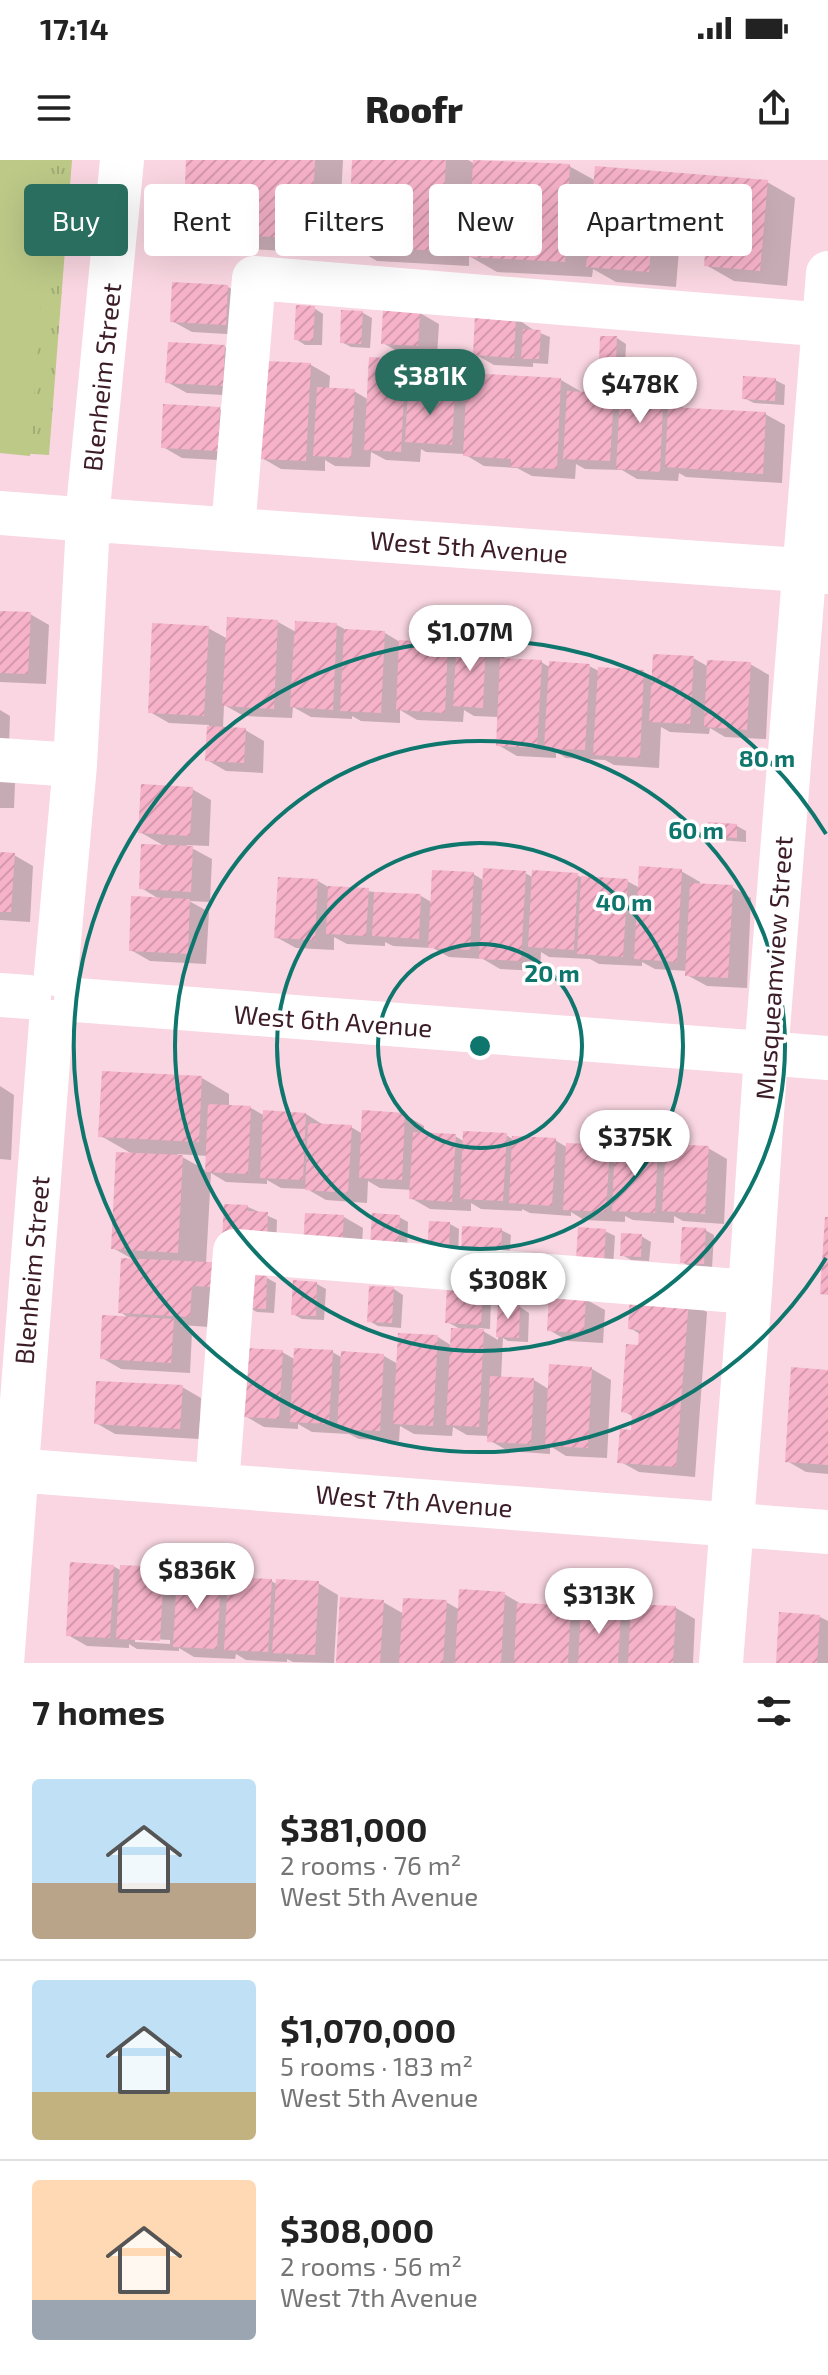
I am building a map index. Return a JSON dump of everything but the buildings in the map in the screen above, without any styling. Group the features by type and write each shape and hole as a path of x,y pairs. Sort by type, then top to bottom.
{"street":[{"name":"Blenheim Street","path":"2,1663 17,1241 42,998 75,765 88,520 122,160"},
{"name":"Musqueamview Street","path":"721,1663 766,1054 816,571 828,273"},
{"path":"233,529 254,278 826,325"},
{"name":"West 5th Avenue","path":"0,513 816,571"},
{"path":"0,760 75,765"},
{"name":"West 6th Avenue","path":"42,998 828,1058"},
{"path":"217,1485 235,1251 750,1292"},
{"name":"West 7th Avenue","path":"8,1469 828,1532"}],"green space":[{"path":"0,160 72,160 70,184 24,184 24,256 65,256 49,455 0,452"},
{"path":"0,160 38,160 36,184 24,184 24,256 44,256 30,456 0,453"}]}
